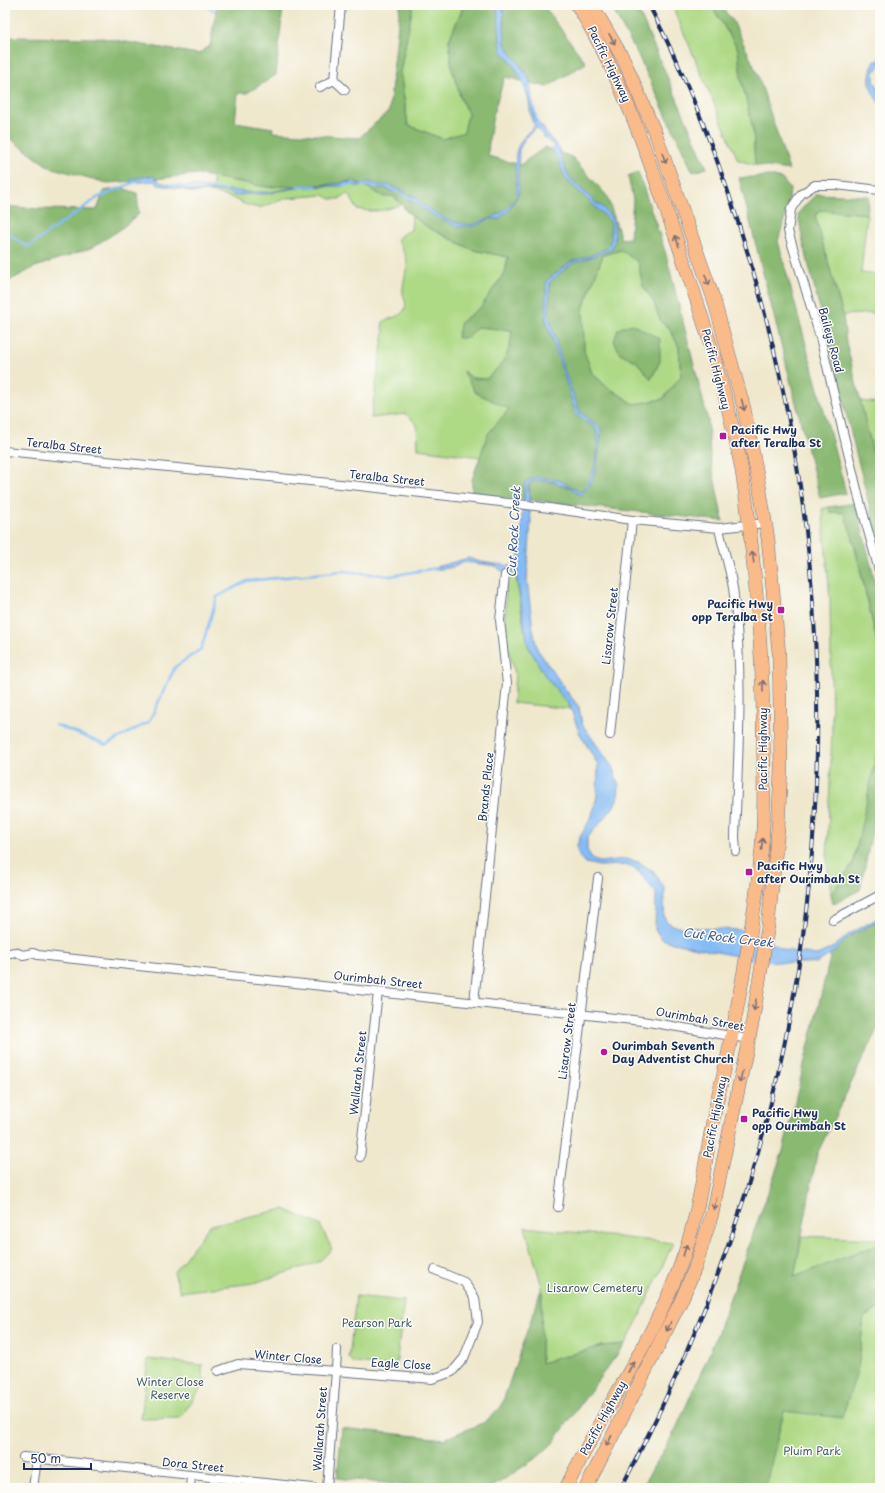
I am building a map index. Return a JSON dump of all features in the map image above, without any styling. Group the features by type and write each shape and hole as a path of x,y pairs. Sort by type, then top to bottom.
{"main road":[{"name":"Pacific Highway","path":"566,1488 596,1430 652,1330 677,1273 696,1212 714,1113 745,967 752,925 762,844 764,758 762,665 757,595 749,524 741,466 720,376 692,284 628,102 595,34 577,5"},
{"name":"Pacific Highway","path":"586,1488 678,1308 695,1268 717,1195 749,1039 768,926 778,829 781,728 779,654 766,523 744,408 714,300 645,106 624,60 592,5"}],"street":[{"path":"334,80 341,5"},
{"path":"320,87 334,80"},
{"path":"334,80 345,90"},
{"name":"Baileys Road","path":"880,190 836,185 815,186 801,194 791,209 788,231 820,337 859,498 880,574"},
{"name":"Teralba Street","path":"5,451 360,486 535,506 632,520 719,528 766,523"},
{"name":"Lisarow Street","path":"610,735 632,520"},
{"path":"719,528 732,580 737,623 739,717 735,837 736,851"},
{"name":"Brands Place","path":"474,1002 507,684 500,620 505,575"},
{"name":"Lisarow Street","path":"558,1207 598,878"},
{"path":"833,920 880,896"},
{"name":"Ourimbah Street","path":"5,954 14,952 26,955 33,953 38,956 581,1014 642,1021 749,1039"},
{"name":"Wallarah Street","path":"360,1157 378,992"},
{"name":"Eagle Close","path":"336,1371 432,1379 452,1372 464,1358 478,1322 475,1298 464,1282 435,1270"},
{"name":"Winter Close","path":"218,1371 238,1364 336,1371 337,1349"},
{"name":"Wallarah Street","path":"327,1488 336,1371"},
{"name":"Dora Street","path":"23,1457 313,1488"},
{"path":"34,1488 37,1459"},
{"path":"190,1488 191,1476"}],"green space":[{"path":"217,5 283,5 276,75 247,93 238,93 235,122 273,128 272,132 359,138 389,111 400,5 413,5 400,72 408,125 443,139 464,132 468,113 461,99 452,69 449,40 464,5 543,5 586,63 547,87 505,77 493,116 488,156 520,165 545,147 572,157 607,196 621,239 630,238 633,200 628,176 638,172 665,251 708,420 710,457 723,521 529,500 529,483 537,480 558,483 550,479 542,478 533,478 525,482 523,500 472,495 472,480 488,434 509,409 475,392 463,371 472,378 486,379 505,358 510,346 512,330 477,327 468,338 457,338 461,322 481,307 505,272 508,257 473,250 429,228 406,211 402,204 393,196 384,197 354,180 336,184 267,187 196,174 107,183 49,167 5,135 5,37 102,38 198,54 210,46","holes":["621,250 638,262 643,286 653,301 661,322 669,327 679,347 681,376 663,399 634,404 606,386 592,373 584,351 583,309 603,255"]},
{"path":"413,5 464,5 449,40 452,69 461,99 468,113 465,132 443,139 408,125 400,72"},
{"path":"610,5 636,5 707,168 693,172 637,53"},
{"path":"672,5 711,5 738,49 741,78 753,130 755,165 738,160"},
{"path":"711,5 720,5 733,21 758,75 789,170 755,165 753,130 741,78 738,49"},
{"path":"770,176 782,179 790,189 788,207 778,241 846,493 820,498 739,178"},
{"path":"213,177 267,187 336,184 354,180 384,196 393,196 402,204 380,211 357,209 347,194 339,199 331,199 323,195 287,198 259,208 244,204 230,197 209,192 213,184"},
{"path":"122,188 137,193 139,214 118,231 91,248 35,267 5,283 5,206 38,209 97,210 104,191"},
{"path":"816,194 869,196 867,214 820,210 815,216 843,315 846,342 880,481 880,548 803,242 798,213"},
{"path":"820,210 867,214 861,273 880,275 880,345 878,313 843,315 815,216"},
{"path":"412,216 429,228 473,250 508,257 505,272 481,307 461,322 468,338 477,327 512,330 511,346 500,367 486,379 472,378 464,372 475,392 510,409 488,434 480,457 418,449 417,425 406,414 371,418 384,331 382,328 383,322 400,315 405,308 406,303 403,289 407,262 397,240 401,235 411,230"},
{"path":"621,250 638,262 643,286 653,301 661,322 669,327 679,347 681,376 663,399 634,404 606,386 592,373 584,352 583,309 603,255","holes":["660,361 651,379 637,362"]},
{"path":"632,324 660,339 660,361 651,379 637,362 620,353 614,341 618,329"},
{"path":"860,401 880,403 880,481"},
{"path":"856,503 880,603 880,654 852,535 844,513 830,512 829,507"},
{"path":"829,507 831,512 844,513 852,535 880,654 879,744 853,865 831,894 827,859 832,730 830,599 822,509"},
{"path":"507,567 520,569 516,574 524,629 571,709 513,703 515,673 507,644 505,619"},
{"path":"880,733 880,782 874,822 860,890 833,904 831,894 853,864 879,744"},
{"path":"878,921 880,922 880,1023 817,1154 794,1277 880,1244 880,1308 864,1317 858,1368 842,1418 784,1411 765,1488 641,1488 675,1431 713,1345 783,1151 831,954 850,936"},
{"path":"284,1209 320,1225 332,1249 319,1262 254,1283 180,1292 174,1272 210,1225"},
{"name":"Lisarow Cemetery","path":"525,1227 673,1243 640,1316 625,1344 602,1346 541,1363 542,1287"},
{"path":"802,1236 880,1239 880,1244 794,1278"},
{"path":"542,1287 541,1363 602,1346 625,1344 553,1443 539,1456 491,1488 431,1488 337,1478 342,1428 444,1439 485,1422 501,1407"},
{"name":"Pearson Park","path":"356,1296 404,1301 396,1367 354,1363 349,1358"},
{"name":"Pluim Park","path":"880,1308 880,1488 765,1488 784,1411 858,1368 864,1317"},
{"name":"Winter Close Reserve","path":"148,1359 203,1365 202,1374 206,1381 180,1418 141,1419"}],"water":[{"path":"497,5 503,5 505,44 529,78 534,118 536,122 543,127 546,133 559,148 560,156 569,177 596,203 602,206 614,221 615,241 612,249 571,264 550,282 549,315 564,370 580,412 601,429 597,465 591,482 580,495 569,487 555,482 537,480 529,483 528,485 531,521 527,580 537,649 579,707 582,724 613,768 619,786 618,797 613,808 587,838 587,850 593,860 600,862 625,859 639,862 654,872 665,889 664,917 667,922 677,927 752,932 785,950 817,955 834,947 849,934 880,917 880,922 878,921 850,936 835,951 817,963 788,963 751,959 673,943 662,939 655,930 656,893 638,871 627,865 599,866 586,863 581,859 578,853 577,845 592,816 597,796 598,765 579,732 570,706 546,677 528,646 516,574 518,571 502,571 496,566 465,562 454,567 434,570 436,567 468,558 481,562 518,567 525,482 537,477 559,480 581,492 590,478 596,462 598,446 596,429 576,414 546,320 546,281 570,262 592,255 607,248 611,240 611,222 565,178 557,157 552,151 554,145 547,140 536,127 524,140 519,150 519,194 508,211 500,219 490,219 476,226 459,227 436,217 407,198 404,193 400,191 390,191 386,188 375,188 373,185 359,186 349,184 343,186 304,187 268,194 247,194 235,196 228,192 208,191 194,193 158,185 154,181 130,183 132,179 153,176 160,182 193,191 229,190 244,192 270,192 300,186 323,186 348,182 360,184 370,182 379,185 390,185 394,188 403,190 408,195 417,197 417,201 437,214 451,221 474,224 491,218 507,208 517,196 515,163 516,152 524,137 535,126 530,114 530,105 522,81 515,67 501,51"},
{"path":"880,60 880,66 874,71 874,81 880,91 880,104 871,88 870,72 875,61"}],"waterway":[{"path":"203,5 214,10"},
{"name":"Cut Rock Creek","path":"531,96 538,126"},
{"path":"5,232 28,247 97,198 135,182"},
{"path":"171,185 227,190"},
{"path":"343,185 354,185"},
{"path":"363,185 376,187"},
{"path":"297,186 316,186"},
{"path":"394,190 408,197"},
{"path":"56,725 106,745 149,722 175,667 201,649 217,597 247,581 344,571 390,576 436,568"}],"railway":[{"path":"621,1488 658,1415 707,1304 747,1189 778,1075 799,960 813,844 817,727 813,610 801,493 780,378 751,264 719,165 693,100 665,36 649,5"}],"place":[{"name":"Pacific Hwy after Teralba St","path":"723,436"},
{"name":"Pacific Hwy opp Teralba St","path":"781,610"},
{"name":"Pacific Hwy after Ourimbah St","path":"749,872"},
{"name":"Ourimbah Seventh Day Adventist Church","path":"604,1052"},
{"name":"Pacific Hwy opp Ourimbah St","path":"744,1119"}]}
